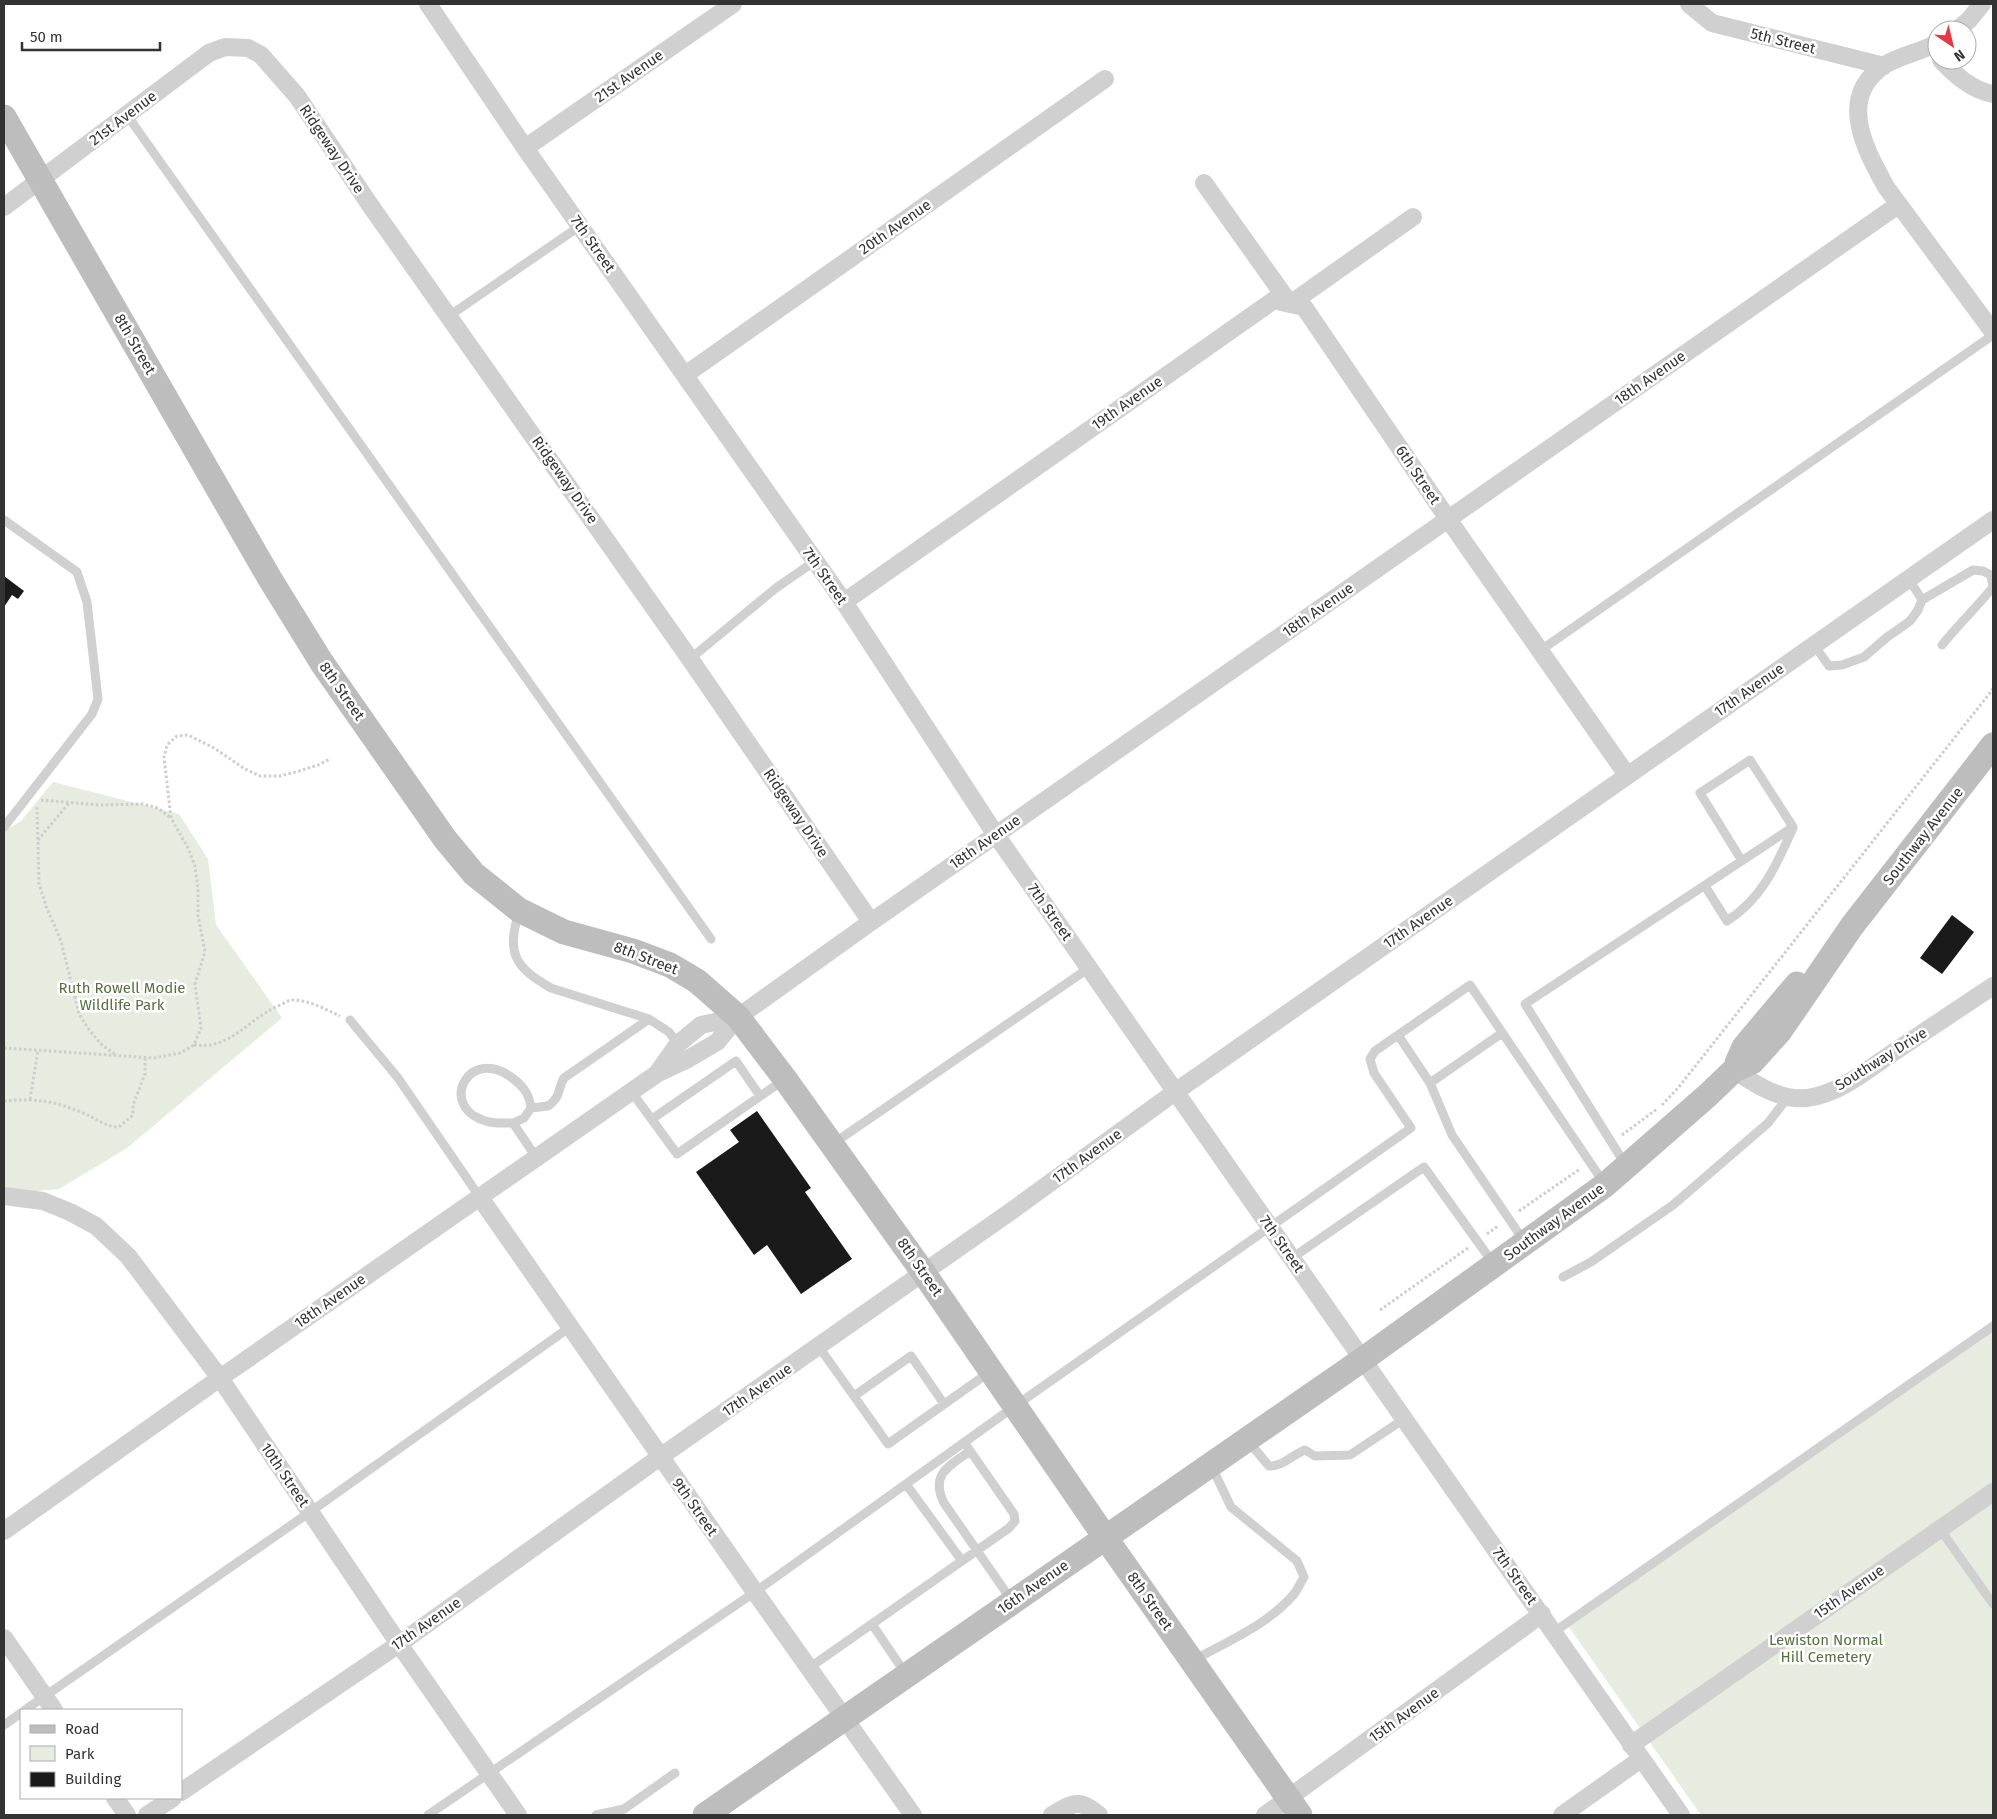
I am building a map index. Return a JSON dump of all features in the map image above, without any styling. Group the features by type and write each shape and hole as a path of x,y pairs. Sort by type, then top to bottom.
{"main road":[{"name":"8th Street","path":"4,117 270,579 322,663 456,854 474,874 519,910 564,932 634,950 670,965 697,981 738,1017 785,1079 992,1370 1105,1537 1294,1807"},
{"name":"Southway Avenue","path":"1362,1360 1605,1185 1734,1070 1744,1047 1783,998 1852,926 1993,744"},
{"name":"16th Avenue","path":"705,1815 1362,1360"}],"street":[{"name":"7th Street","path":"428,4 525,148 844,602 996,835 1681,1815"},
{"name":"21st Avenue","path":"525,148 733,4"},
{"name":"5th Street","path":"1689,4 1712,23 1884,66"},
{"path":"1969,20 1982,4"},
{"name":"21st Avenue","path":"4,207 209,53 225,47 248,48"},
{"name":"Ridgeway Drive","path":"248,48 261,55 296,96 370,205 690,659 870,922"},
{"path":"1927,54 1884,66 1867,82 1856,114 1874,166 1898,205 1993,333"},
{"path":"1951,70 1979,92 1993,94"},
{"name":"20th Avenue","path":"686,375 1105,79"},
{"name":"6th Street","path":"1204,183 1290,304 1304,308 1448,519 1627,774"},
{"name":"18th Avenue","path":"4,1531 479,1196 658,1073 688,1060 717,1042 738,1017 870,922 1898,205"},
{"path":"1290,304 1413,217"},
{"name":"19th Avenue","path":"844,602 1274,300 1290,304"},
{"name":"17th Avenue","path":"182,1791 399,1644 660,1457 1017,1207 1175,1092 1627,774 1993,520"},
{"name":"Southway Drive","path":"1734,1070 1757,1085 1788,1097 1806,1098 1822,1095 1839,1088 1993,986"},
{"name":"18th Avenue","path":"658,1073 678,1044 701,1024 738,1017"},
{"name":"10th Street","path":"4,1196 43,1202 70,1212 107,1236 128,1256 220,1378 399,1644 518,1815"},
{"name":"9th Street","path":"479,1196 808,1668 914,1815"},
{"name":"15th Avenue","path":"1631,1744 1993,1492"},
{"name":"15th Avenue","path":"1266,1815 1294,1807 1542,1614"},
{"path":"4,1638 49,1704"},
{"path":"1562,1815 1641,1759"},
{"path":"115,1799 127,1815"},
{"path":"147,1815 171,1799"},
{"path":"1052,1815 1072,1803 1084,1804 1099,1815"}],"lane":[{"path":"128,114 134,126 711,939"},
{"path":"449,316 580,226"},
{"path":"1541,650 1993,333"},
{"path":"4,520 78,572 87,602 98,699 92,714 4,828"},
{"path":"690,659 776,588 815,561"},
{"path":"1814,645 1829,666 1842,665 1864,657 1910,621 1922,600 1973,570 1983,571 1991,576 1993,587 1942,645"},
{"path":"1909,579 1922,600"},
{"path":"1742,861 1700,793 1750,760 1793,827"},
{"path":"1627,1166 1524,1004 1793,827"},
{"path":"1705,886 1727,921 1733,917 1754,899 1773,872 1793,827"},
{"path":"519,910 513,930 514,955 538,980 551,988 649,1019 669,1032 678,1044"},
{"path":"832,1145 1089,968"},
{"path":"428,1815 755,1592 964,1442 1411,1128 1374,1073 1370,1058 1375,1050 1470,985 1605,1185"},
{"path":"531,1108 543,1108 554,1102 564,1078 649,1019"},
{"path":"350,1020 398,1078 479,1196"},
{"path":"1430,1083 1502,1032"},
{"path":"1398,1035 1430,1083 1452,1135 1525,1243"},
{"path":"652,1119 736,1061 760,1096"},
{"path":"496,1069 507,1074 527,1092 531,1108 524,1118 514,1123 488,1122 469,1112 465,1106 461,1091 466,1078 477,1070 496,1069"},
{"path":"632,1091 677,1154 785,1079"},
{"path":"1563,1277 1591,1262 1673,1205 1768,1123 1788,1097"},
{"path":"514,1123 536,1157"},
{"path":"1292,1258 1424,1167 1494,1265"},
{"path":"1554,1632 1993,1326"},
{"path":"30,1709 49,1704 310,1512 570,1327"},
{"path":"819,1347 888,1444 992,1370"},
{"path":"854,1396 911,1356 944,1404"},
{"path":"1247,1439 1269,1466 1278,1466 1294,1454 1305,1450 1315,1456 1350,1455 1404,1419"},
{"path":"808,1668 1009,1528 1015,1521 1014,1514 964,1442"},
{"path":"970,1451 946,1468 940,1477 939,1493 944,1503 1013,1601"},
{"path":"1192,1661 1244,1633 1274,1612 1295,1593 1304,1577 1297,1561 1231,1507 1211,1464"},
{"path":"906,1484 962,1560"},
{"path":"1940,1529 1993,1604"},
{"path":"872,1624 906,1675"},
{"path":"4,1726 20,1714"},
{"path":"596,1815 624,1809 675,1773"}],"path":[{"path":"1621,1136 1660,1106 1678,1088 1993,689"},
{"path":"4,1048 154,1058 180,1054 194,1045 201,1028 195,984 205,952 198,914 195,866 172,818 164,757 167,745 177,736 188,735 199,739 245,770 260,776 280,776 318,765 330,759"},
{"path":"116,1055 96,1038 80,1014 61,941 46,906 39,883 36,799 99,805 143,804 158,808 172,818"},
{"path":"38,840 69,802"},
{"path":"194,1045 208,1047 233,1037 273,1008 291,1000 312,1003 350,1020"},
{"path":"30,1099 38,1051"},
{"path":"4,1101 30,1099 58,1103 87,1114 111,1127 119,1128 132,1115 133,1105 145,1074 146,1057"}],"green space":[{"name":"Ruth Rowell Modie Wildlife Park","path":"53,782 179,814 208,859 216,925 282,1018 127,1148 59,1189 4,1194 4,831 21,821"},
{"name":"Lewiston Normal Hill Cemetery","path":"1993,1323 1993,1815 1701,1815 1569,1627"}],"building":[{"path":"4,576 24,591 18,599 12,595 4,607"},
{"path":"1952,915 1974,932 1942,974 1920,958"},
{"path":"757,1111 811,1188 805,1192 852,1259 801,1294 767,1245 754,1255 696,1172 739,1142 730,1130"}]}
